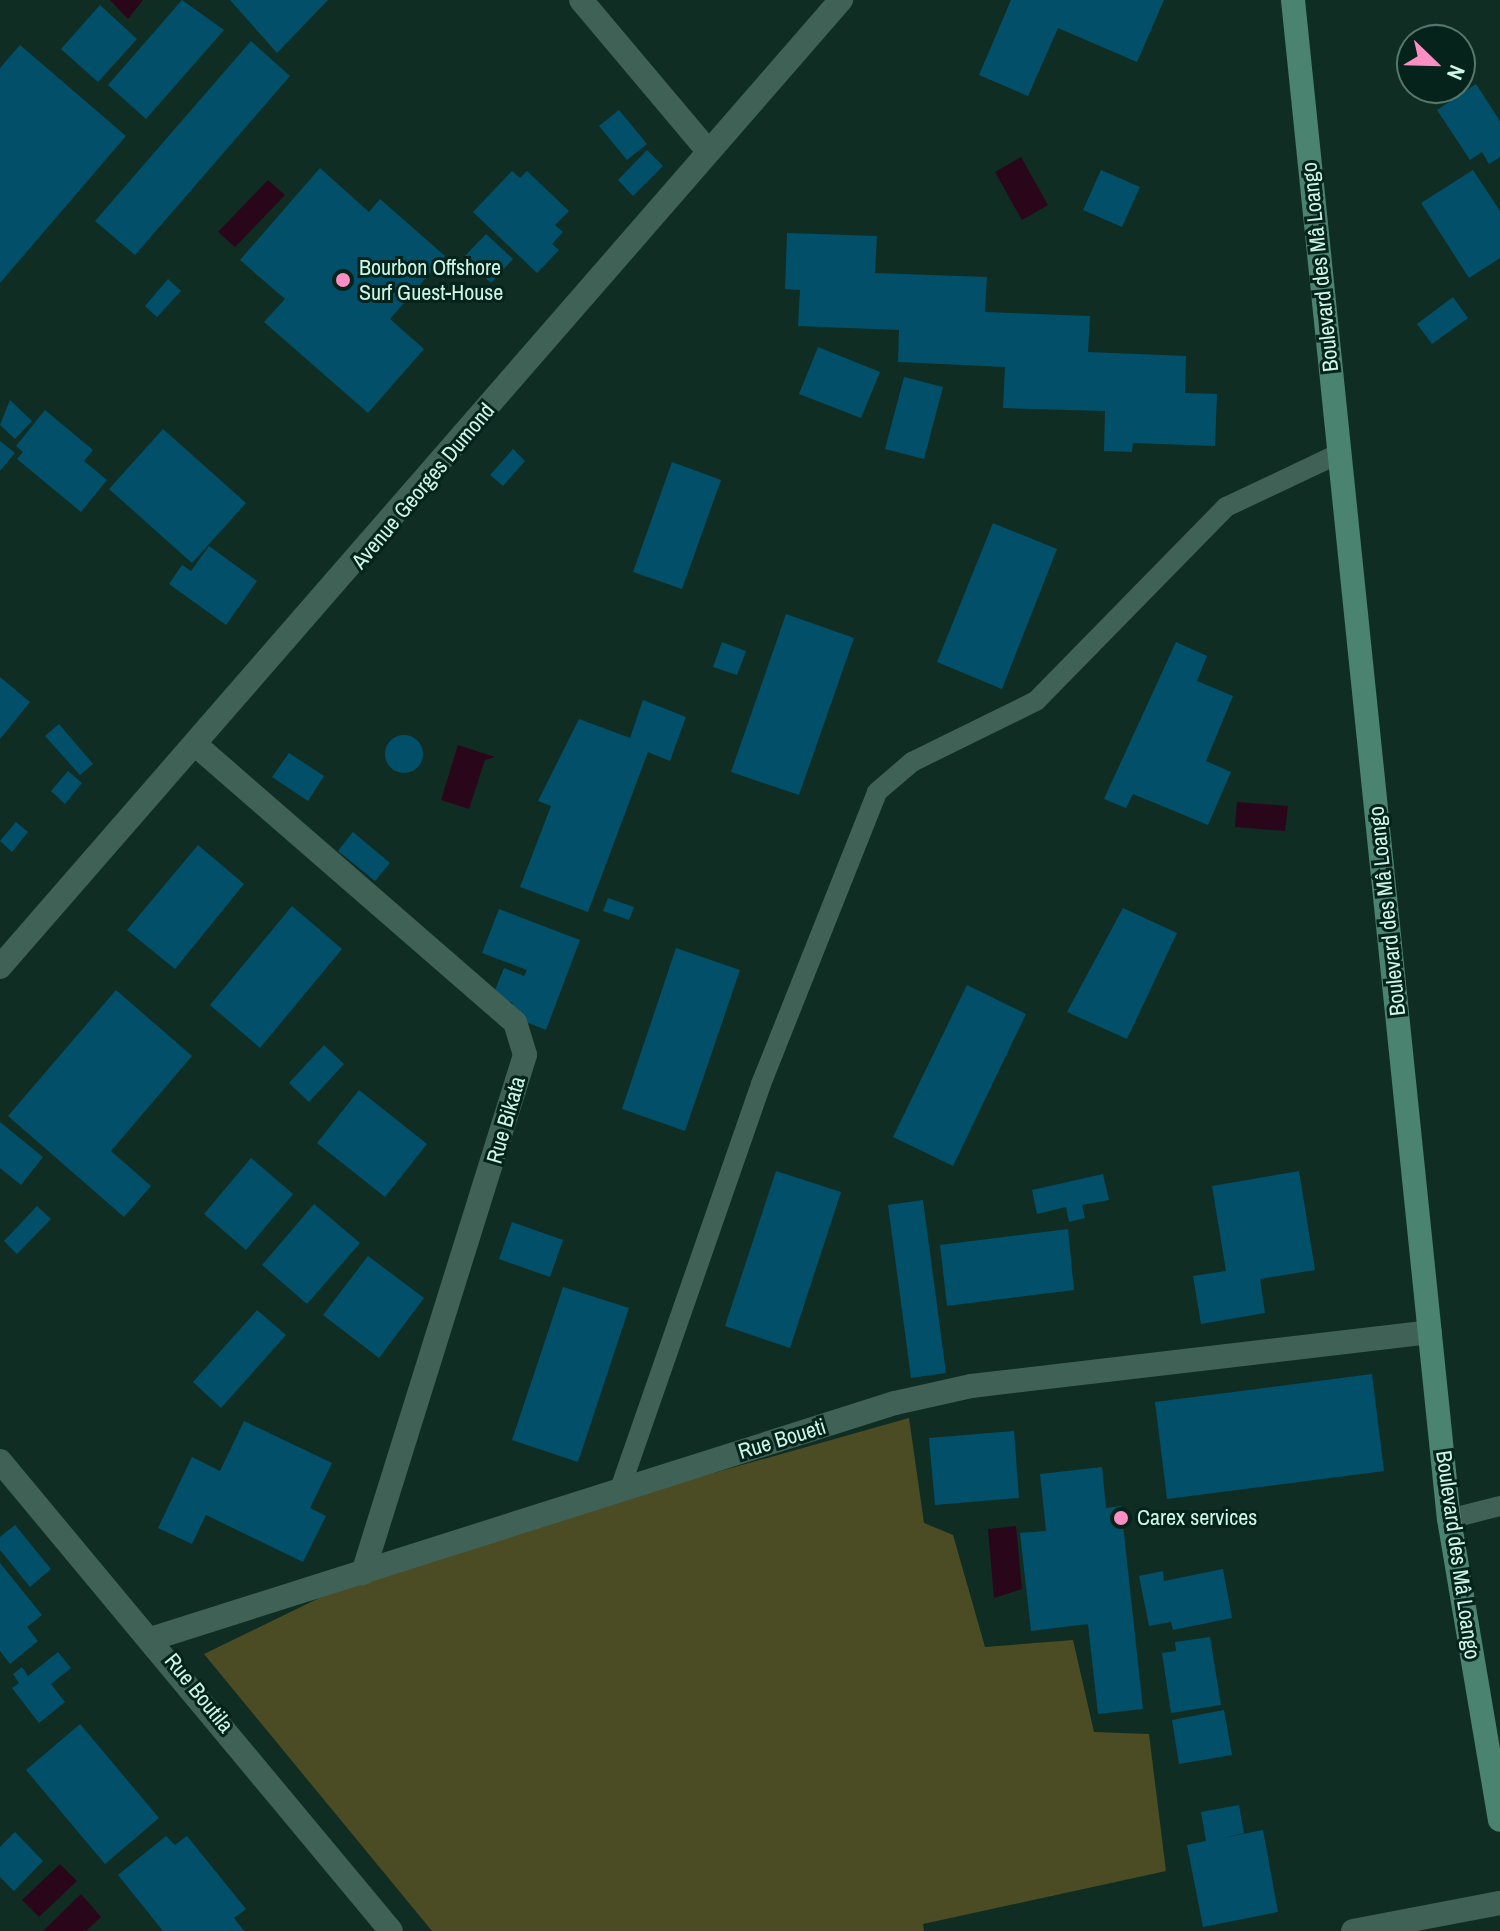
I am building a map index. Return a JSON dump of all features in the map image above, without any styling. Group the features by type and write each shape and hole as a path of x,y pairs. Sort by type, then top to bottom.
{"street":[{"path":"581,0 708,151"},
{"name":"Avenue Georges Dumond","path":"0,967 197,746 841,0"},
{"name":"Boulevard des Mâ Loango","path":"1293,0 1449,1519 1500,1820"},
{"name":"Rue Bikata","path":"197,746 515,1022 525,1055 363,1573"},
{"name":"Rue Boueti","path":"154,1638 620,1489 971,1386 1430,1332"},
{"name":"Rue Boutila","path":"0,1461 154,1638 391,1931"},
{"path":"1353,1931 1500,1903"}],"lane":[{"path":"620,1489 761,1084 877,792 912,762 1036,701 1226,507 1340,453"},
{"path":"1449,1519 1500,1506"}],"shaded area":[{"path":"110,0 143,0 128,19"},
{"path":"1021,157 1048,205 1022,220 995,172"},
{"path":"268,180 285,195 235,247 218,232"},
{"path":"458,745 495,757 485,760 469,809 441,800"},
{"path":"1237,802 1288,806 1285,831 1235,827"},
{"path":"909,1418 924,1523 953,1535 985,1647 1073,1640 1094,1732 1149,1734 1166,1871 923,1924 924,1931 432,1931 204,1654 387,1565"},
{"path":"1016,1526 1022,1589 994,1598 988,1529"},
{"path":"60,1864 77,1881 39,1917 22,1900"},
{"path":"81,1894 101,1917 86,1931 43,1931"}],"building":[{"path":"182,0 224,30 146,119 108,85"},
{"path":"230,0 328,0 277,53"},
{"path":"1011,0 1164,0 1137,62 1058,28 1028,96 979,75"},
{"path":"100,5 137,39 98,82 61,49"},
{"path":"251,41 290,76 135,255 95,221"},
{"path":"20,45 126,136 0,283 0,68"},
{"path":"1476,84 1500,121 1500,157 1489,164 1482,152 1470,160 1437,110 1446,104 1476,104"},
{"path":"619,110 647,144 627,160 599,126"},
{"path":"647,150 663,166 633,196 618,180"},
{"name":"Bourbon Offshore Surf Guest-House","path":"320,168 369,212 380,199 445,256 390,319 424,349 368,413 264,322 285,299 240,260"},
{"path":"1101,170 1140,187 1122,227 1083,210"},
{"path":"1473,170 1500,211 1500,258 1469,278 1421,203"},
{"path":"512,171 520,178 527,171 569,211 555,225 563,232 552,244 559,250 537,273 473,212"},
{"path":"787,233 877,236 875,273 987,277 985,312 1090,316 1088,352 1186,356 1185,393 1217,394 1215,446 1133,443 1132,452 1104,451 1105,411 1003,408 1005,367 898,362 899,330 798,326 800,290 785,289"},
{"path":"486,234 513,259 491,283 464,257"},
{"path":"168,279 181,291 157,317 145,306"},
{"path":"1453,297 1468,318 1432,344 1417,324"},
{"path":"818,347 880,372 861,418 799,394"},
{"path":"904,377 943,387 924,459 885,449"},
{"path":"10,400 32,421 15,439 0,425"},
{"path":"45,410 93,450 84,461 107,480 81,512 17,459 23,452 16,446"},
{"path":"163,429 246,503 192,563 109,489"},
{"path":"0,441 15,453 0,471"},
{"path":"513,449 525,461 503,486 490,475"},
{"path":"672,462 721,480 682,589 633,572"},
{"path":"993,523 1057,549 1002,689 937,662"},
{"path":"209,546 257,581 226,625 169,584 182,565 191,571"},
{"path":"786,614 854,638 799,795 731,772"},
{"path":"722,642 746,651 737,675 713,667"},
{"path":"1176,642 1207,656 1197,681 1233,696 1206,761 1231,772 1208,825 1133,794 1126,808 1104,799"},
{"path":"0,677 30,702 0,739"},
{"path":"643,700 686,717 670,761 648,752 588,912 520,887 551,806 538,801 579,719 630,738"},
{"path":"59,724 93,764 80,775 45,736"},
{"path":"404,735 418,740 423,754 418,768 404,773 390,768 385,754 390,740"},
{"path":"289,753 324,776 308,801 272,777"},
{"path":"68,771 82,783 65,804 51,791"},
{"path":"16,822 28,832 12,852 0,841"},
{"path":"353,832 390,863 375,881 338,851"},
{"path":"198,845 244,884 175,969 127,930"},
{"path":"608,898 634,907 629,920 603,911"},
{"path":"292,906 342,949 260,1048 210,1005"},
{"path":"1123,908 1177,933 1127,1039 1067,1012"},
{"path":"499,909 580,940 546,1030 508,1015 513,1003 493,995 504,968 524,976 527,970 482,953"},
{"path":"676,948 740,970 685,1131 622,1109"},
{"path":"967,985 1026,1014 953,1166 893,1137"},
{"path":"116,990 192,1056 111,1151 151,1186 124,1217 8,1116"},
{"path":"324,1045 344,1064 309,1102 289,1083"},
{"path":"359,1090 427,1144 385,1197 317,1143"},
{"path":"0,1122 43,1157 21,1185 0,1168"},
{"path":"251,1158 293,1194 246,1250 204,1214"},
{"path":"776,1171 841,1192 790,1348 725,1326"},
{"path":"1299,1171 1315,1270 1260,1279 1265,1313 1201,1324 1193,1276 1226,1271 1212,1186"},
{"path":"1103,1174 1109,1200 1082,1205 1085,1218 1069,1222 1066,1207 1037,1214 1032,1190"},
{"path":"923,1200 946,1373 911,1378 888,1205"},
{"path":"314,1204 360,1243 307,1304 262,1265"},
{"path":"37,1206 51,1219 17,1254 4,1241"},
{"path":"512,1222 563,1240 550,1277 499,1259"},
{"path":"1068,1229 1074,1290 947,1306 940,1245"},
{"path":"368,1256 424,1298 379,1358 323,1315"},
{"path":"563,1287 629,1308 578,1462 512,1440"},
{"path":"257,1310 286,1335 221,1408 193,1382"},
{"path":"1372,1374 1384,1471 1167,1499 1155,1402"},
{"path":"244,1421 332,1463 310,1508 326,1516 303,1562 206,1515 192,1544 158,1528 192,1457 220,1471"},
{"path":"1014,1431 1019,1498 935,1505 929,1438"},
{"path":"1102,1467 1106,1508 1121,1506 1143,1709 1098,1714 1088,1624 1031,1631 1020,1533 1046,1531 1040,1474"},
{"path":"15,1525 51,1569 30,1587 0,1550 0,1537"},
{"path":"0,1563 42,1615 27,1627 38,1641 10,1664 0,1651"},
{"path":"1223,1569 1232,1618 1173,1630 1171,1622 1149,1626 1139,1576 1163,1571 1164,1581"},
{"path":"1210,1637 1221,1705 1171,1713 1162,1653 1176,1651 1175,1642"},
{"path":"58,1652 71,1668 51,1684 65,1702 39,1723 12,1688 19,1683 13,1674 22,1667 28,1676"},
{"path":"1224,1710 1232,1755 1179,1764 1172,1720"},
{"path":"80,1724 159,1818 105,1864 26,1770"},
{"path":"1239,1805 1244,1833 1223,1838 1263,1830 1278,1912 1203,1927 1187,1845 1206,1841 1201,1812"},
{"path":"15,1832 43,1861 14,1891 0,1877 0,1847"},
{"path":"166,1836 175,1845 187,1836 246,1909 234,1918 244,1931 163,1931 118,1875"}],"place":[{"name":"Bourbon Offshore Surf Guest-House","path":"343,280"},
{"name":"Carex services","path":"1121,1518"}]}
